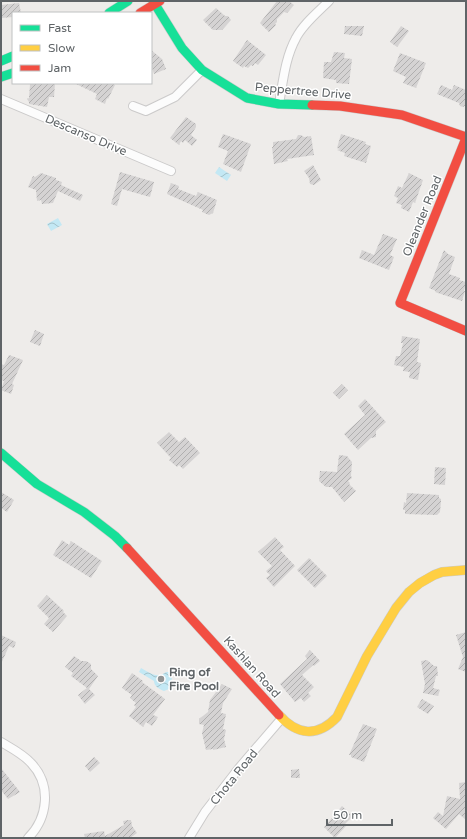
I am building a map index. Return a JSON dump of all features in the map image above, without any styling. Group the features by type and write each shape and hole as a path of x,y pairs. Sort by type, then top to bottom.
{"street":[{"path":"110,12 128,1"},
{"path":"279,104 286,61 296,37 329,1"},
{"path":"141,12 156,2"},
{"name":"Peppertree Drive","path":"156,2 182,48 202,70 247,98 279,104 340,106 402,115 466,137"},
{"path":"1,61 12,56"},
{"path":"133,106 146,111 175,97 202,70"},
{"path":"1,77 12,73"},
{"name":"Descanso Drive","path":"1,99 172,172"},
{"name":"Oleander Road","path":"466,137 400,303 466,331"},
{"name":"Kashlan Road","path":"1,453 37,484 84,512 115,536 282,718 299,730 308,731 322,728 333,722 341,711 367,656 396,608 409,592 420,583 434,575 442,572 466,570"},
{"name":"Chota Road","path":"189,838 205,812 282,718"},
{"path":"1,742 19,753 32,764 39,774 43,784 46,799 43,814 36,828 28,838"}],"water":[{"path":"219,167 231,175 227,181 215,173"},
{"path":"58,218 62,225 51,231 47,224"},
{"name":"Ring of Fire Pool","path":"141,668 157,675 169,672 172,678 169,689 164,691 159,688 154,681 139,672"}],"building":[{"path":"277,1 289,1 294,5 287,13 284,12 277,19 276,25 269,32 260,23"},
{"path":"19,3 21,12 12,12 12,17 1,18 1,5"},
{"path":"216,8 225,16 228,16 231,20 222,30 213,30 203,20"},
{"path":"345,26 364,26 362,36 344,34"},
{"path":"401,26 409,31 397,47 390,42"},
{"path":"247,40 266,55 258,65 255,63 253,66 251,65 248,68 244,66 243,68 233,61"},
{"path":"152,51 162,59 166,69 154,74 152,68"},
{"path":"334,52 345,53 344,58 352,59 349,84 336,83 336,80 323,78 324,62 331,62"},
{"path":"400,53 426,63 416,88 403,83 406,77 393,71"},
{"path":"30,84 55,84 54,97 49,97 47,107 29,104 27,99 29,98"},
{"path":"76,84 115,85 105,104 95,99 97,94"},
{"path":"441,85 452,90 454,85 466,90 466,105 463,107 460,106 459,103 437,94"},
{"path":"186,117 196,124 196,127 191,135 197,140 192,146 185,140 183,143 181,141 179,145 170,138"},
{"path":"223,134 251,144 241,172 223,164 228,151 218,147"},
{"path":"341,134 366,142 365,144 371,146 366,163 344,156 345,153 337,150 340,149 337,148"},
{"path":"298,135 304,137 311,136 314,155 287,159 288,161 274,164 272,147 273,142 296,139"},
{"path":"313,165 321,180 314,185 310,184 309,178 304,171"},
{"path":"120,172 154,182 150,197 122,189 117,206 111,204"},
{"path":"41,173 56,178 56,180 62,182 61,185 83,195 80,201 58,191 53,203 42,204 41,200 37,201 36,190 28,187 33,176 35,177"},
{"path":"409,173 423,180 415,203 413,202 409,212 401,208 402,205 396,203 398,198 394,196 398,186 402,188"},
{"path":"171,183 179,186 178,189 196,196 198,192 217,200 213,213 209,215 202,212 203,210 167,194"},
{"path":"383,234 397,239 390,255 394,257 389,270 359,258 362,250 374,255"},
{"path":"444,250 448,254 455,257 449,274 466,282 462,301 435,292 436,291 429,288"},
{"path":"35,330 44,334 40,346 30,342"},
{"path":"402,336 420,339 417,362 421,363 418,380 409,378 410,372 403,371 404,367 394,365 396,356 400,356 403,343 401,343"},
{"path":"9,355 23,360 12,384 14,385 11,394 1,390 4,381 1,380 1,364 4,365"},
{"path":"342,384 348,390 339,399 333,393"},
{"path":"365,399 386,422 376,431 376,437 371,438 358,450 344,434 365,415 358,406"},
{"path":"169,432 179,442 185,437 200,453 183,469 179,465 177,467 169,460 171,458 157,443"},
{"path":"339,455 347,456 352,462 352,478 348,481 356,491 344,502 332,487 326,487 319,481 320,471 337,472"},
{"path":"435,467 446,468 445,485 434,484"},
{"path":"1,492 14,500 7,512 1,508"},
{"path":"407,493 439,495 439,498 441,499 440,512 437,515 405,514 405,510 403,510 404,502 406,503"},
{"path":"275,537 284,547 280,550 295,566 274,587 266,578 270,575 266,571 272,566 258,552"},
{"path":"62,540 69,545 71,541 102,561 91,578 53,555"},
{"path":"309,558 327,576 315,588 297,570"},
{"path":"47,595 64,611 63,612 67,616 53,632 44,624 49,618 37,606"},
{"path":"466,632 466,672 458,669 463,657 456,635"},
{"path":"1,635 16,642 14,648 9,646 1,664"},
{"path":"310,650 320,661 302,675 314,687 308,693 311,696 304,702 301,698 295,702 280,684 307,659 305,656"},
{"path":"74,656 81,661 86,661 91,664 91,669 98,676 89,689 95,695 85,704 78,695 87,688 71,676 73,673 65,667"},
{"path":"427,660 434,666 437,666 438,676 436,676 433,688 440,690 438,696 423,693 425,684 421,661"},
{"path":"132,673 165,699 153,715 158,717 152,726 146,722 143,727 129,716 136,707 134,705 136,703 130,698 132,695 122,688"},
{"path":"222,684 232,689 223,703 221,713 226,714 223,729 226,730 224,739 226,747 206,750 202,733 204,725 199,724 199,719 208,712 210,700"},
{"path":"422,699 434,706 428,714 417,707"},
{"path":"363,724 377,729 364,762 349,755"},
{"path":"94,757 100,763 90,772 85,766"},
{"path":"1,768 20,792 8,799 1,790"},
{"path":"299,769 300,778 291,778 291,770"},
{"path":"466,782 466,820 459,814 446,829 433,818 438,812 443,816 447,796 460,799 459,783"},
{"path":"342,806 353,816 335,838 324,827"},
{"path":"131,820 132,826 137,833 130,838 85,838 84,834 104,831 105,836 124,825 123,821"}],"traffic: fast":[{"path":"111,12 128,1"},
{"path":"153,1 182,48 202,70 247,98 279,104 312,105"},
{"path":"1,61 12,56"},
{"path":"1,77 12,73"},
{"path":"1,453 37,484 84,512 115,536 127,548"}],"traffic: slow":[{"path":"279,715 286,722 300,730 315,731 330,724 337,717 367,656 396,608 409,592 420,583 434,575 442,572 466,570"}],"traffic: jam":[{"path":"142,12 160,1"},
{"path":"312,105 340,106 402,115 466,137"},
{"path":"466,138 400,303 466,331"},
{"path":"127,548 279,715"}],"place":[{"name":"Ring of Fire Pool","path":"161,679"}]}
